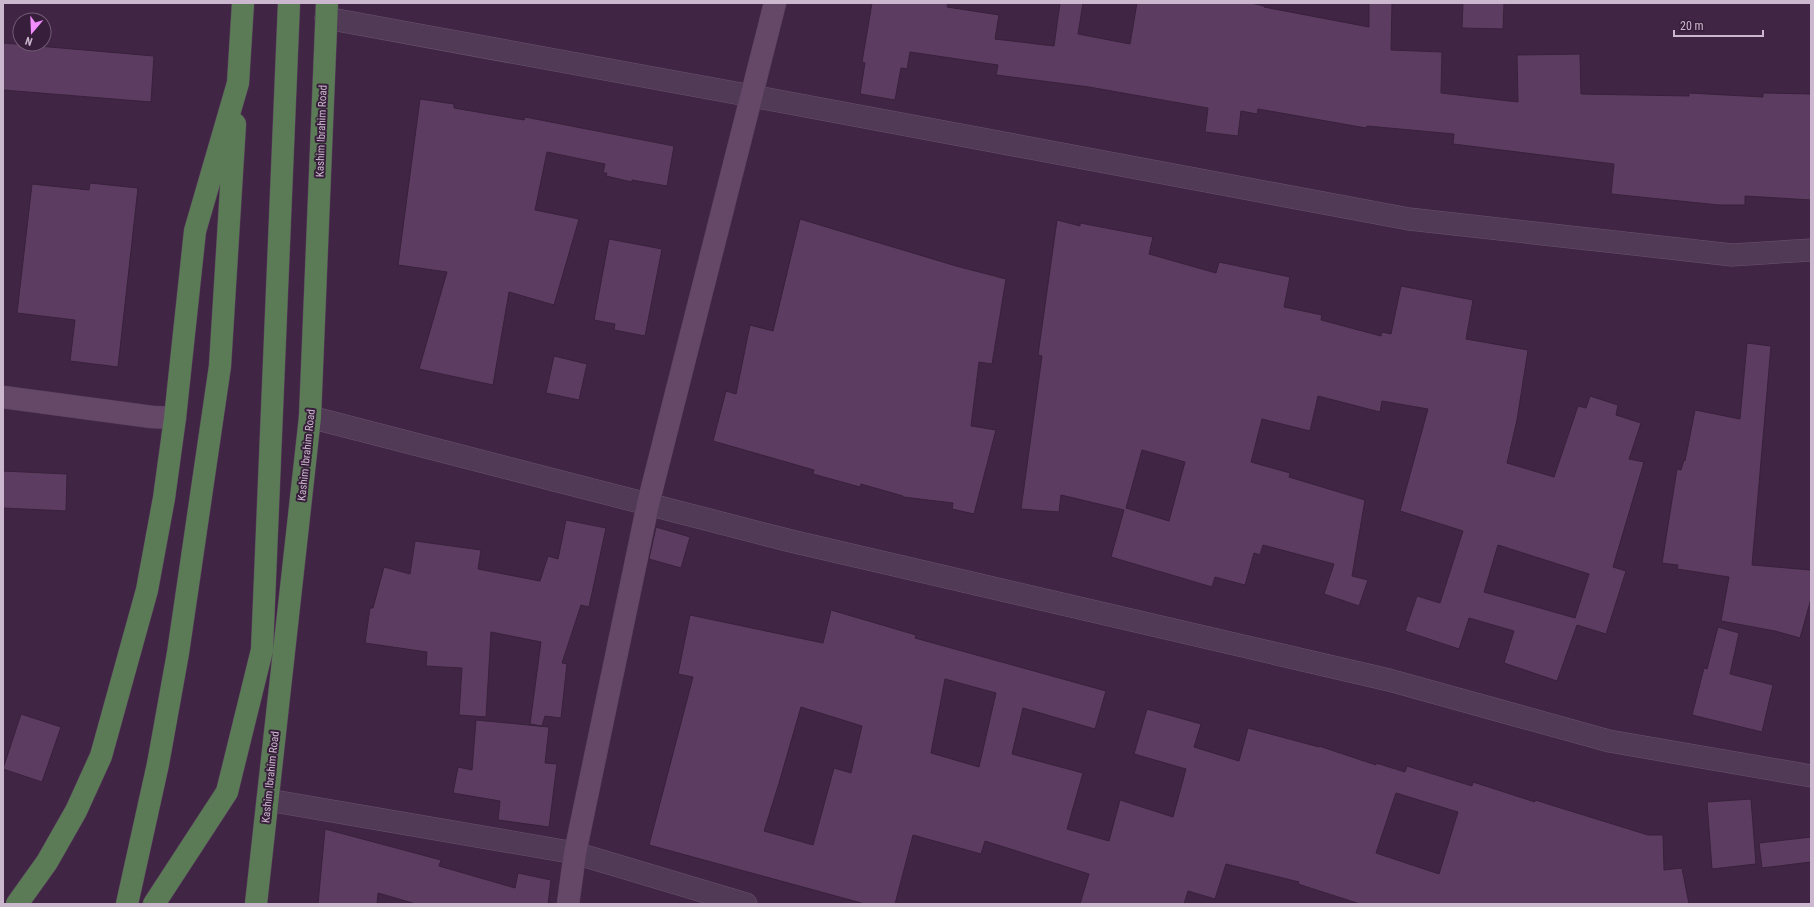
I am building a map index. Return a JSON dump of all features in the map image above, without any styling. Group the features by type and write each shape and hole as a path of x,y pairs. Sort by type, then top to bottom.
{"highway":[{"path":"127,904 158,764 178,653 220,366 243,3"},
{"path":"154,904 227,792 262,650 289,3"},
{"name":"Kashim Ibrahim Road","path":"256,904 310,416 327,11"},
{"path":"17,904 47,862 76,811 101,756 147,590 164,498 175,418 195,231 238,83"}],"main road":[{"path":"568,904 575,853 648,504 775,3"},
{"path":"3,397 152,417 175,418"}],"street":[{"path":"327,11 752,96 1409,219 1732,255 1811,250"},
{"path":"310,416 791,541 1389,680 1608,741 1811,776"},
{"path":"268,800 575,853 746,904"}],"building":[{"path":"872,3 948,3 947,7 999,15 995,39 1054,46 1060,3 1083,3 1078,34 1130,44 1137,3 1251,3 1264,7 1369,27 1369,3 1392,3 1391,50 1442,52 1441,93 1518,102 1517,55 1580,54 1581,94 1689,96 1689,93 1763,97 1763,93 1811,94 1811,200 1745,196 1745,205 1719,205 1611,194 1614,164 1453,144 1454,134 1367,126 1366,128 1258,109 1257,114 1241,111 1238,136 1205,132 1208,108 1089,87 996,75 998,65 910,52 907,69 901,68 895,100 860,94 865,63 862,62"},
{"path":"1463,3 1504,3 1503,29 1462,28"},
{"path":"3,43 12,44 12,52 52,52 52,47 154,56 151,102 3,90"},
{"path":"420,99 454,104 454,108 524,120 525,117 674,146 667,186 632,180 632,182 606,176 607,173 603,173 605,164 547,152 535,210 579,219 554,305 509,292 493,385 419,369 447,272 398,265"},
{"path":"90,183 138,188 118,367 70,361 75,320 17,313 32,184 89,190"},
{"path":"800,219 956,266 1006,279 992,364 979,362 971,426 996,430 974,514 952,509 953,503 903,497 861,484 860,487 813,474 814,470 713,441 726,391 736,394 750,325 773,331"},
{"path":"1057,220 1080,226 1080,223 1153,237 1149,254 1216,273 1219,262 1290,277 1284,307 1322,315 1321,320 1381,336 1382,332 1391,334 1401,286 1473,300 1466,339 1528,350 1517,420 1507,463 1554,477 1578,406 1586,408 1590,396 1618,405 1616,415 1641,423 1629,459 1644,462 1613,567 1626,571 1606,634 1577,625 1557,681 1504,663 1514,631 1469,618 1459,649 1405,631 1417,596 1440,603 1463,531 1400,511 1428,409 1382,401 1380,412 1318,396 1310,431 1262,419 1251,462 1290,473 1289,477 1365,500 1352,576 1368,580 1359,606 1324,594 1334,564 1263,545 1260,555 1254,553 1245,585 1215,577 1212,587 1111,557 1124,510 1061,495 1059,512 1021,509 1042,356 1038,355","holes":["1142,450 1185,462 1169,521 1126,508","1498,545 1589,574 1575,618 1484,592"]},
{"path":"609,239 662,249 645,336 614,330 615,324 594,320"},
{"path":"1747,343 1771,346 1752,565 1811,570 1811,599 1800,638 1775,631 1721,621 1729,577 1677,569 1678,565 1662,563 1677,469 1681,470 1684,460 1685,461 1695,410 1740,419"},
{"path":"554,356 587,364 579,400 546,393"},
{"path":"3,471 67,474 66,511 3,508"},
{"path":"566,520 606,528 589,607 581,605 562,663 567,664 561,718 545,716 542,726 530,724 541,642 491,632 486,717 459,715 462,668 426,666 427,652 365,643 370,608 373,608 384,567 410,574 415,541 481,550 478,569 540,581 548,556 558,559"},
{"path":"656,527 690,537 681,568 649,559"},
{"path":"831,610 916,635 915,638 1106,691 1095,729 1023,708 1012,754 1083,773 1067,829 1109,841 1120,800 1173,817 1186,769 1134,754 1147,709 1201,724 1194,747 1239,761 1248,728 1319,746 1376,765 1376,763 1405,772 1407,766 1472,786 1473,782 1648,835 1663,835 1664,870 1682,868 1689,904 1360,904 1298,884 1299,882 1226,864 1215,899 1188,891 1184,904 1080,904 1089,874 985,841 981,854 913,835 895,904 865,904 649,845 693,677 678,674 690,615 823,643","holes":["945,679 996,693 979,767 931,753","801,707 862,726 851,773 834,768 813,845 764,831","1396,793 1458,812 1439,874 1376,853"]},
{"path":"1718,627 1739,633 1730,674 1773,685 1762,732 1692,715 1704,668 1707,669"},
{"path":"21,714 61,727 42,782 3,769"},
{"path":"476,720 549,727 545,763 557,764 549,827 498,820 500,801 453,793 458,767 472,770"},
{"path":"1751,799 1756,864 1712,869 1707,802"},
{"path":"325,829 441,860 439,866 515,888 518,873 551,880 548,904 416,904 378,893 377,904 318,904"},
{"path":"1811,837 1811,862 1762,868 1759,843"}]}
